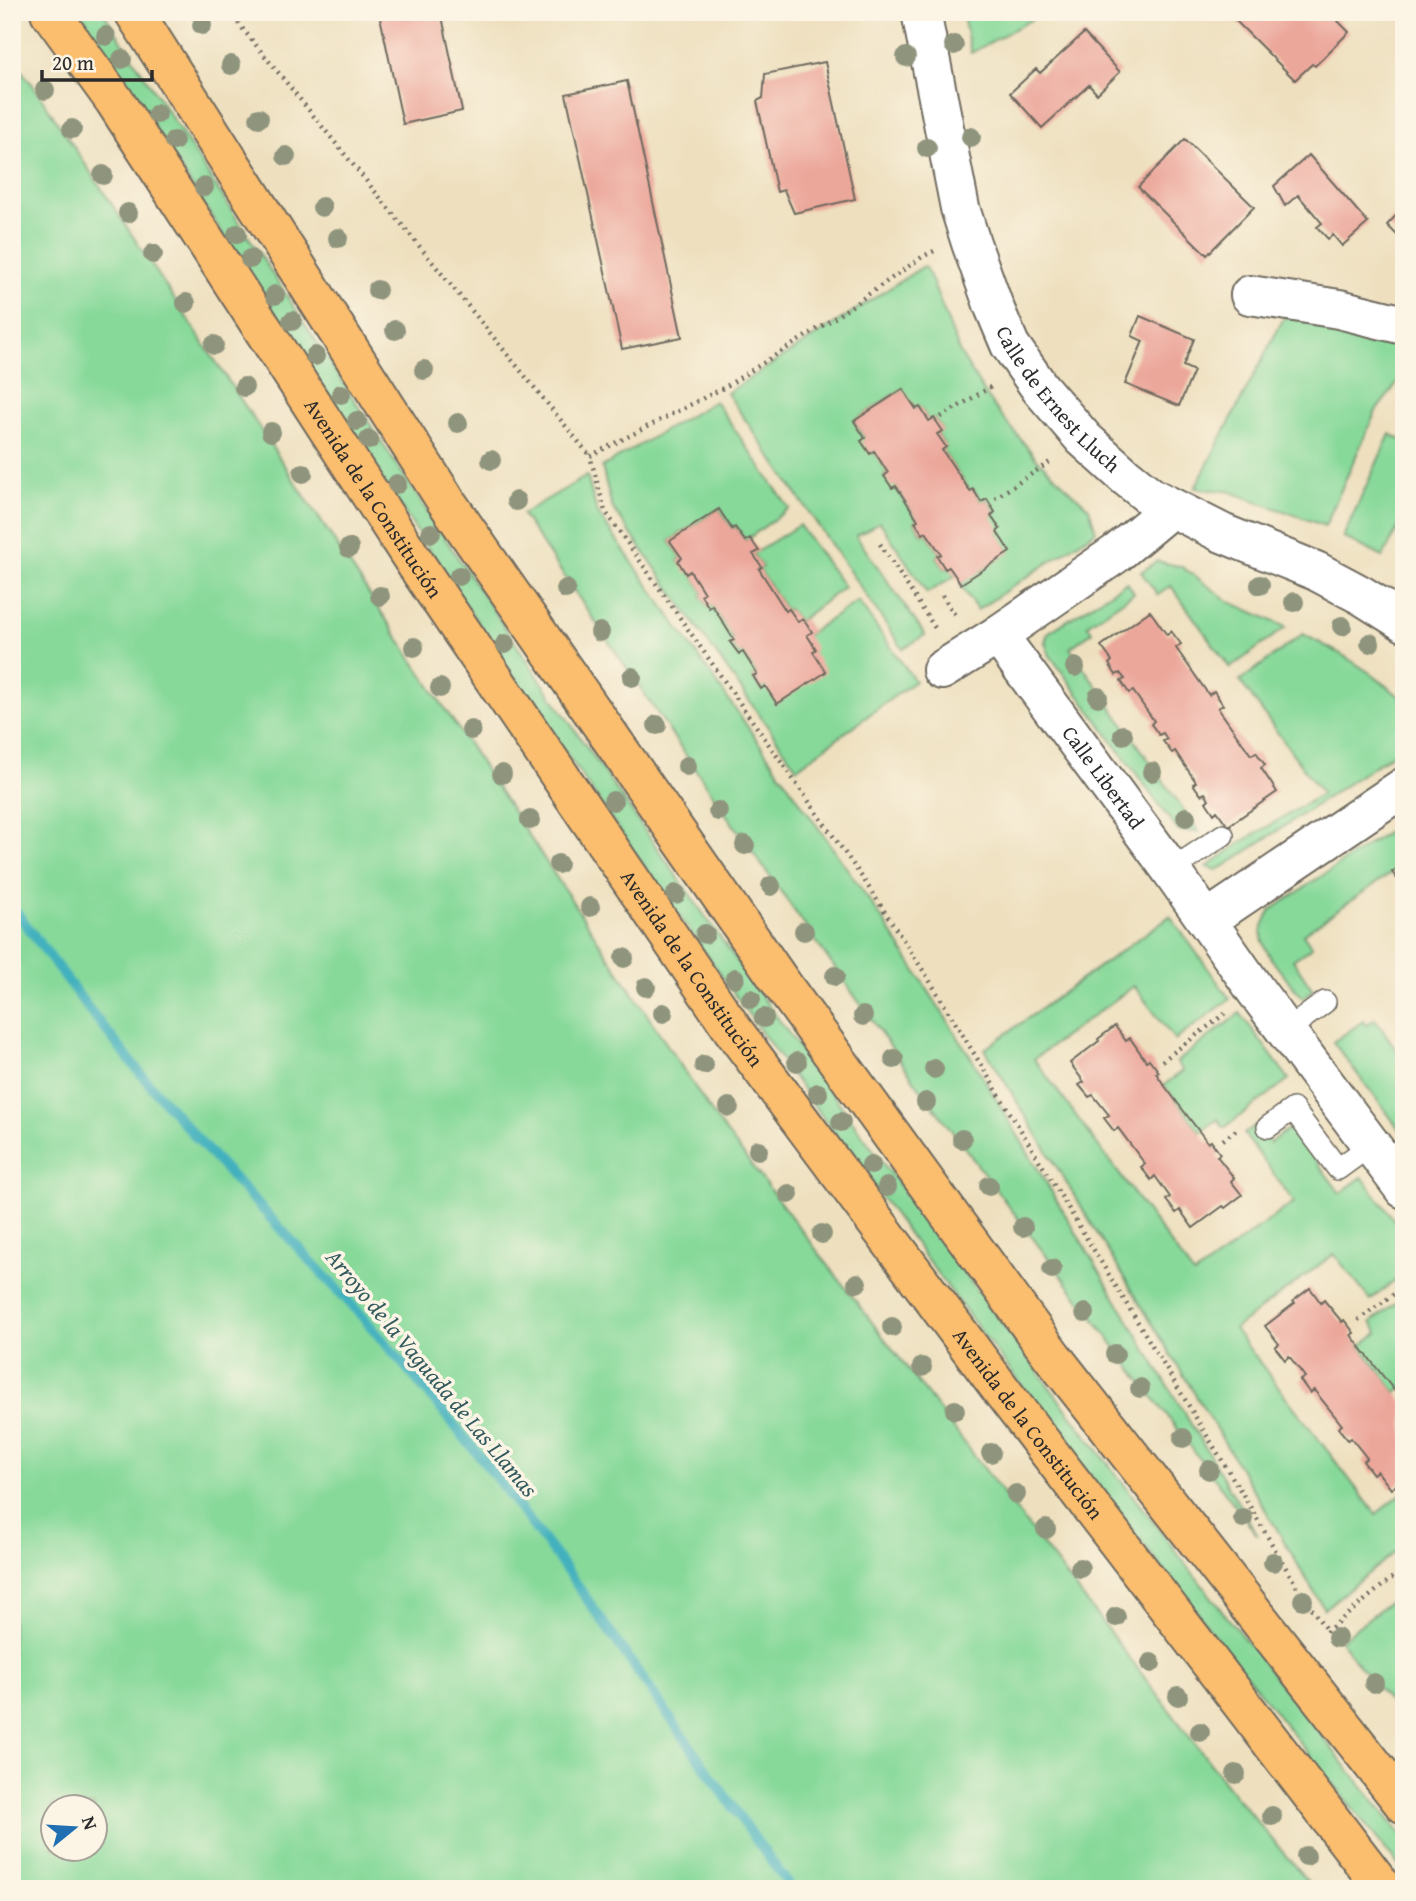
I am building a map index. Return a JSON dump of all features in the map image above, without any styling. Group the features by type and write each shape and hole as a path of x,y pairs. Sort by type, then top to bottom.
{"main road":[{"name":"Avenida de la Constitución","path":"50,12 114,100 417,566 733,1030 1005,1395 1384,1889"},
{"path":"134,12 446,501 784,987 1052,1356 1404,1804"}],"street":[{"name":"Calle de Ernest Lluch","path":"921,12 960,208 1010,345 1040,388 1079,433 1151,497 1222,533 1316,571 1404,622"},
{"path":"1250,295 1339,309 1404,325"},
{"path":"942,670 1117,553 1171,508"},
{"name":"Calle Libertad","path":"998,635 1404,1189"},
{"path":"1207,920 1404,787"}],"lane":[{"path":"1171,870 1223,835"},
{"path":"1286,1031 1325,1003"},
{"path":"1268,1127 1293,1109 1338,1169 1371,1145"}],"path":[{"path":"229,12 590,456 605,511 871,891 928,978 1297,1587 1327,1631"},
{"path":"590,456 725,387 934,251"},
{"path":"941,417 992,386"},
{"path":"995,498 1053,459"},
{"path":"880,544 938,631"},
{"path":"942,596 958,621"},
{"path":"1162,1061 1235,1007"},
{"path":"1358,1320 1404,1287"},
{"path":"1320,1636 1404,1568"}],"green space":[{"path":"80,12 103,12 491,607 650,838 858,1129 1181,1558 1404,1838 1404,1872 1209,1628 1018,1380 740,1002 576,768 432,554"},
{"path":"962,12 1045,12 971,53"},
{"path":"12,59 33,85 716,1119 1233,1793 1314,1889 12,1889"},
{"path":"924,266 960,353 991,403 1036,458 1089,508 1096,531 977,610 960,584 1009,552 990,516 995,512 987,499 981,502 973,489 970,491 942,450 946,447 937,434 942,430 934,418 929,421 920,407 916,409 902,389 854,421 888,473 884,476 896,486 918,520 915,522 922,534 926,532 941,554 937,557 945,569 949,567 955,576 927,593 880,522 856,536 925,635 903,649 727,393"},
{"path":"1287,312 1404,336 1404,375 1376,411 1325,526 1231,492 1195,488"},
{"path":"715,401 789,508 745,541 736,527 732,529 719,509 670,541 682,558 678,561 690,571 704,593 701,595 708,607 712,605 734,640 731,642 739,654 743,652 757,674 753,677 761,689 813,652 807,635 858,601 915,681 797,768 612,507 602,467"},
{"path":"1390,434 1404,441 1404,516 1383,557 1343,537"},
{"path":"587,476 597,512 883,920 972,1059 1258,1536 924,1094 728,817 522,514"},
{"path":"799,525 844,587 798,622 789,609 786,611 759,569 762,567 753,554"},
{"path":"1157,561 1182,567 1230,602 1286,627 1230,668 1171,586 1158,595 1141,572"},
{"path":"1127,582 1134,593 1087,625 1092,632 1070,648 1199,832 1178,831 1049,654 1045,642 1048,633"},
{"path":"1303,634 1341,654 1404,700 1404,746 1225,866 1217,870 1207,867 1240,843 1322,794 1240,681"},
{"path":"1404,821 1404,864 1303,934 1312,947 1293,960 1313,990 1303,998 1267,952 1262,929 1267,916 1271,910"},
{"path":"1170,916 1230,999 1175,1040 1134,986 1034,1059 1194,1275 1294,1202 1244,1134 1256,1125 1270,1143 1291,1127 1340,1193 1362,1177 1404,1233 1404,1274 1370,1300 1334,1254 1234,1329 1376,1514 1404,1492 1404,1545 1324,1609 985,1049"},
{"path":"1240,1013 1289,1079 1224,1128 1218,1119 1200,1132 1164,1085 1183,1071 1177,1062"},
{"path":"1375,1019 1404,1060 1404,1135 1333,1042 1363,1021 1366,1025"},
{"path":"1404,1297 1404,1387 1396,1393 1360,1346 1378,1333 1371,1322"},
{"path":"1404,1590 1404,1721 1340,1641"}],"building":[{"path":"379,12 441,12 462,111 403,124"},
{"path":"1227,12 1329,12 1349,32 1315,66 1312,64 1295,80"},
{"path":"1084,33 1120,72 1097,94 1089,85 1042,128 1010,93 1036,69 1040,73"},
{"path":"825,62 855,199 794,213 784,190 777,192 757,101 763,98 765,74"},
{"path":"627,81 682,337 622,349 566,94"},
{"path":"1185,139 1254,207 1207,255 1138,187"},
{"path":"1309,155 1368,223 1342,246 1333,235 1328,239 1317,227 1322,223 1298,195 1285,206 1274,186"},
{"path":"1402,209 1404,211 1404,242 1387,225"},
{"path":"1140,316 1194,339 1183,366 1194,371 1179,406 1125,384 1143,341 1132,336"},
{"path":"903,389 916,409 920,407 929,421 934,418 943,431 937,434 946,447 942,450 970,491 973,489 981,502 987,499 995,512 991,516 1000,529 997,532 1010,552 961,584 949,567 945,569 937,556 941,554 926,532 923,534 915,522 918,520 896,486 892,488 884,476 888,473 874,451 870,454 861,441 865,438 854,421"},
{"path":"719,509 732,529 735,527 745,541 750,538 759,551 753,554 762,567 759,569 786,611 789,609 798,622 803,619 807,624 812,632 807,635 816,649 813,652 826,672 777,704 765,686 761,689 753,676 757,674 743,652 739,654 730,642 734,640 712,605 709,608 701,595 704,593 690,571 686,574 678,561 682,558 670,541"},
{"path":"1150,611 1167,635 1171,631 1181,644 1176,648 1209,695 1214,691 1223,705 1218,708 1251,755 1256,752 1265,765 1261,768 1277,792 1228,826 1217,811 1214,814 1206,802 1209,799 1205,793 1201,795 1193,784 1196,782 1175,751 1172,753 1163,741 1167,739 1163,733 1159,735 1151,724 1154,721 1133,691 1129,693 1121,681 1125,679 1120,673 1116,675 1109,664 1112,661 1101,646"},
{"path":"1404,864 1404,888 1392,872"},
{"path":"1115,1026 1126,1041 1130,1038 1146,1061 1149,1059 1159,1072 1156,1073 1164,1085 1208,1143 1211,1141 1220,1154 1217,1156 1234,1178 1231,1181 1242,1195 1193,1228 1180,1210 1176,1213 1166,1200 1170,1197 1155,1176 1151,1180 1141,1167 1145,1164 1118,1128 1114,1131 1104,1118 1109,1115 1093,1095 1089,1097 1079,1085 1084,1082 1070,1063"},
{"path":"1310,1288 1321,1303 1324,1300 1342,1322 1344,1320 1349,1326 1354,1333 1351,1335 1404,1403 1404,1479 1391,1489 1377,1471 1373,1474 1363,1461 1367,1458 1351,1438 1348,1440 1338,1428 1342,1425 1314,1390 1310,1393 1300,1380 1305,1377 1289,1356 1285,1360 1275,1347 1279,1344 1265,1326"}],"waterway":[{"name":"Arroyo de la Vaguada de Las Llamas","path":"12,906 144,1078 361,1315 482,1459 565,1568 792,1889"}]}
